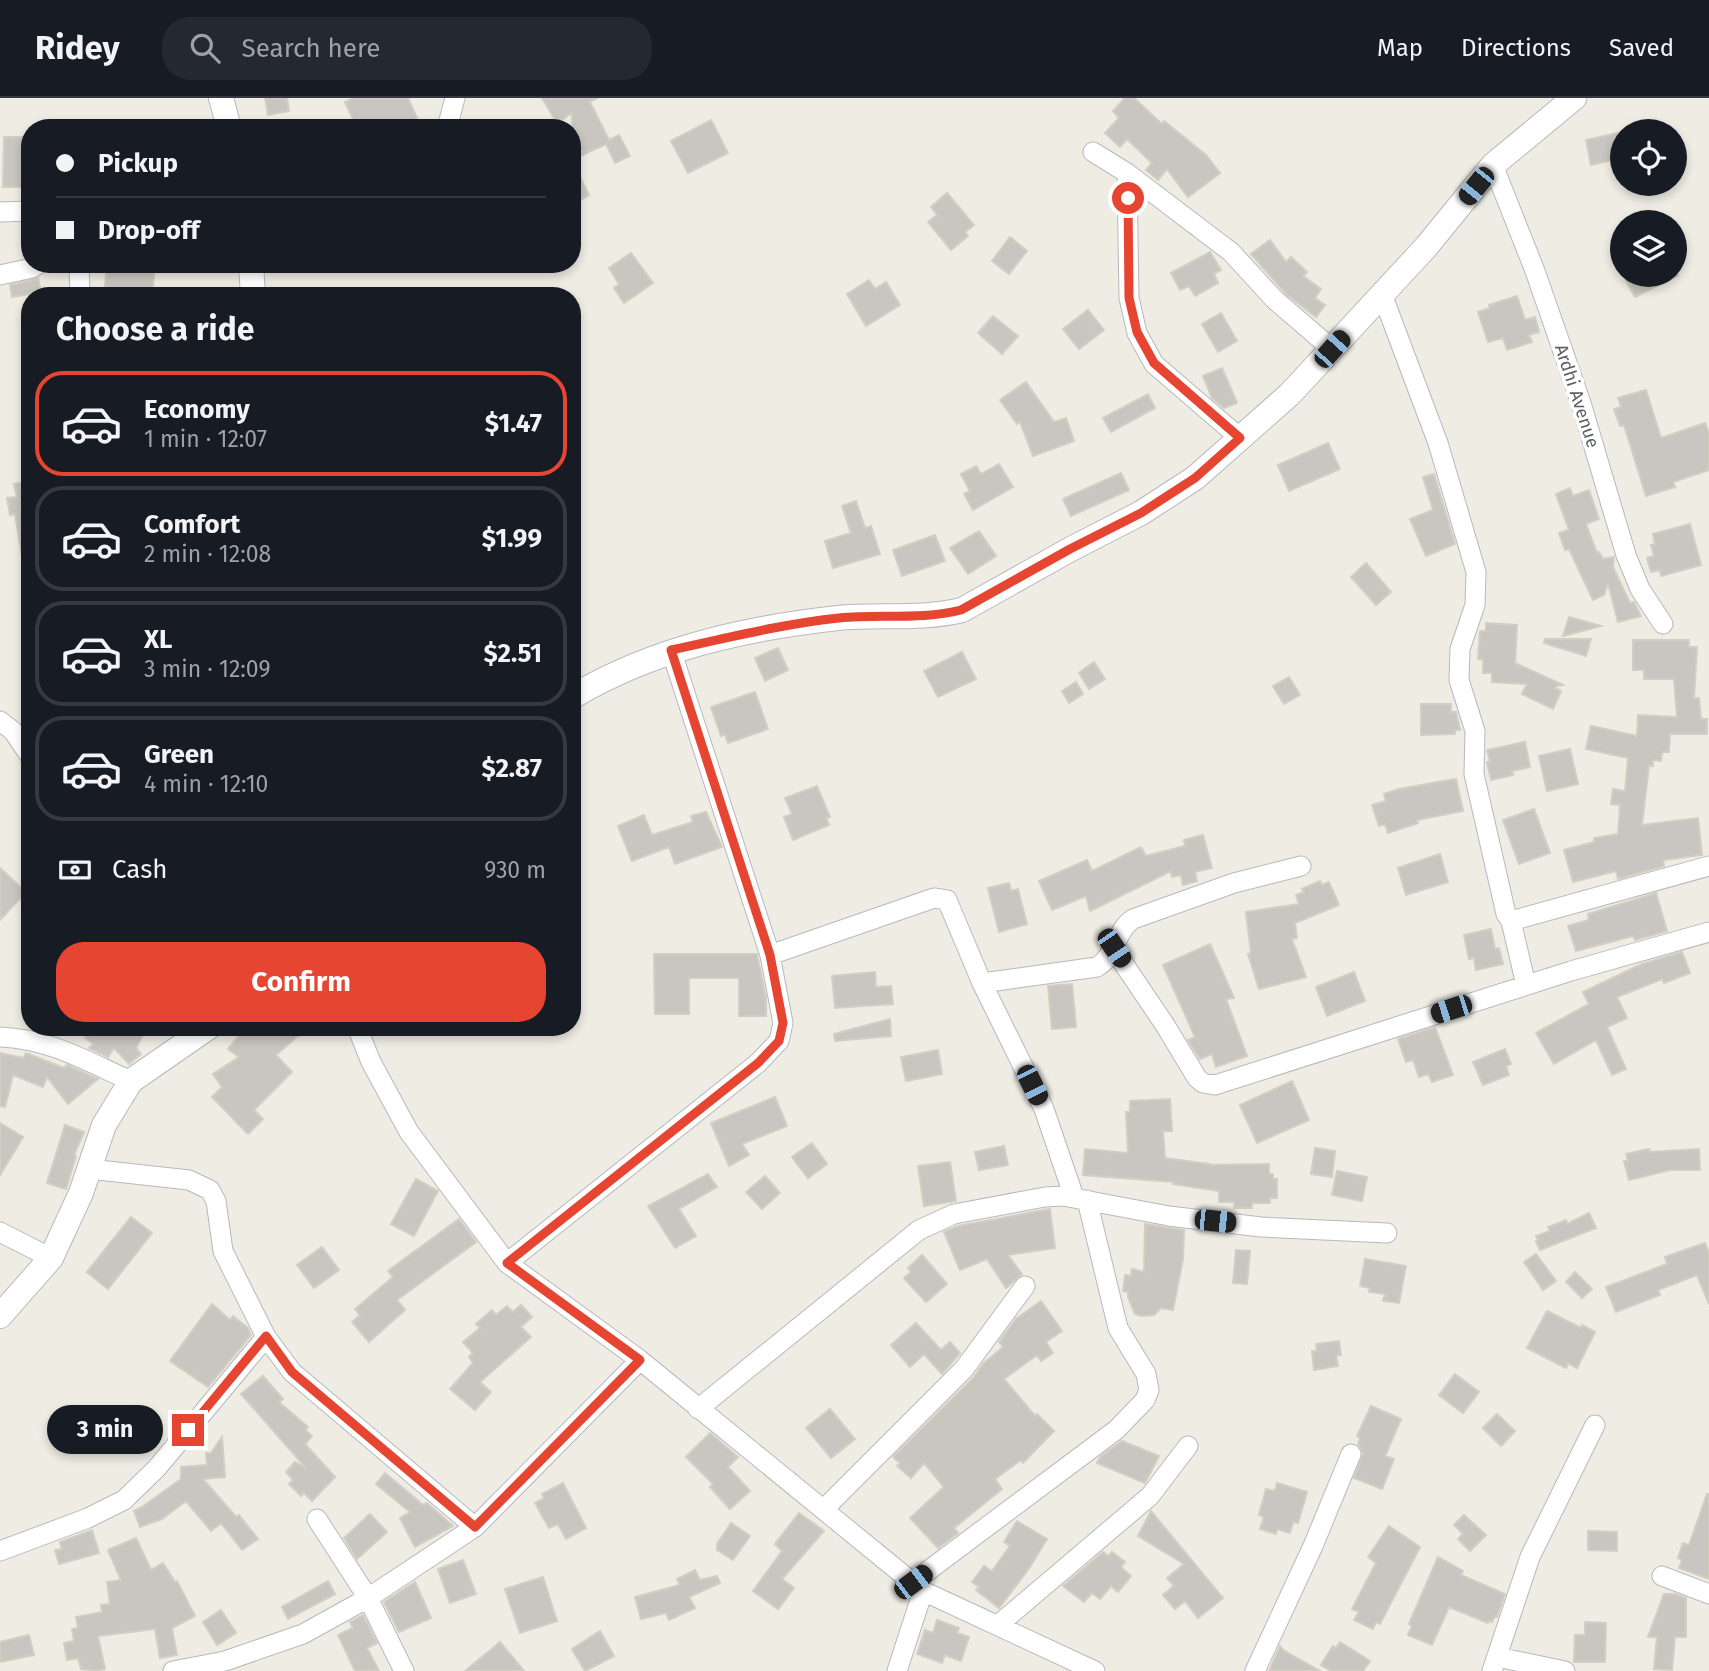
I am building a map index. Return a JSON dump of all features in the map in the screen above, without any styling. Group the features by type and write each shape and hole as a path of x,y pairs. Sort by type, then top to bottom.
{"street":[{"path":"221,98 227,119"},
{"path":"581,692 602,679 671,650 792,624 841,618 943,615 961,610 1141,513 1195,478 1290,394 1426,247 1493,165 1574,98"},
{"path":"448,119 451,100"},
{"path":"1093,152 1127,173 1231,252 1275,300 1332,349"},
{"name":"Ardhi Avenue","path":"1493,165 1535,271 1581,403 1626,555 1640,589 1663,624"},
{"path":"1127,173 1129,298 1137,332 1154,363 1240,438"},
{"path":"0,212 21,211"},
{"path":"0,275 21,270"},
{"path":"1382,294 1438,443 1476,572 1475,605 1460,649 1459,680 1475,731 1474,774 1506,914 1511,920 1526,985"},
{"path":"507,1263 758,1063 779,1041 783,1023 770,955 671,650"},
{"path":"0,721 13,731 21,742"},
{"path":"982,983 1097,967 1109,958 1125,924 1132,919 1234,883 1301,866"},
{"path":"1511,920 1709,866"},
{"path":"770,955 934,898 947,900 982,983 1044,1109 1080,1198 1118,1328 1146,1374 1149,1390 1145,1400 1116,1430 918,1586 897,1671"},
{"path":"1114,948 1165,1024 1196,1079 1215,1085 1526,985 1709,932"},
{"path":"0,1317 51,1258 81,1193 104,1125 131,1082 196,1036"},
{"path":"361,1036 371,1062 410,1132 507,1263 640,1360 918,1586 1095,1671"},
{"path":"0,1037 47,1043 131,1082"},
{"path":"89,1169 189,1180 209,1190 215,1201 223,1251 266,1336 292,1372 475,1527"},
{"path":"698,1409 919,1230 954,1214 1045,1197 1080,1198 1168,1216 1261,1227 1387,1233"},
{"path":"0,1232 51,1258"},
{"path":"824,1509 964,1369 1025,1286"},
{"path":"0,1551 88,1518 124,1500 157,1468 266,1336"},
{"path":"173,1671 226,1666 303,1634 368,1598 475,1527 640,1360"},
{"path":"1565,1671 1494,1664 1530,1557 1595,1425"},
{"path":"998,1625 1150,1496 1188,1446"},
{"path":"1255,1671 1308,1558 1352,1454"},
{"path":"317,1519 368,1598 404,1671"},
{"path":"1662,1576 1709,1594"}],"building":[{"path":"265,98 287,98 289,111 268,115"},
{"path":"354,98 408,98 418,119 353,119 345,102"},
{"path":"542,98 597,98 590,102 609,140 619,135 630,156 615,163 606,144 581,156 581,119 572,119 572,113 563,119 555,119"},
{"path":"1125,98 1134,98 1162,124 1164,121 1206,155 1220,173 1188,197 1167,169 1158,180 1146,170 1152,163 1127,139 1120,147 1105,133 1119,118 1113,111"},
{"path":"711,120 728,153 688,173 671,141"},
{"path":"1610,135 1610,161 1591,165 1586,140"},
{"path":"4,137 21,137 21,187 3,187"},
{"path":"581,179 589,195 581,200"},
{"path":"947,193 974,225 965,232 968,236 951,250 928,222 937,215 931,207"},
{"path":"1010,237 1027,251 1009,274 992,261"},
{"path":"1270,240 1286,262 1291,257 1307,272 1303,276 1321,289 1315,298 1325,305 1316,317 1286,294 1251,254"},
{"path":"1210,252 1221,270 1214,274 1218,283 1195,296 1189,286 1180,290 1171,273"},
{"path":"631,253 653,283 624,303 614,288 619,284 609,268"},
{"path":"106,273 154,273 153,287 105,287"},
{"path":"38,278 40,287 21,287 21,295 12,297 10,285"},
{"path":"869,280 875,289 886,282 900,305 866,326 847,294"},
{"path":"1630,287 1655,287 1635,297"},
{"path":"1517,296 1525,320 1535,317 1539,332 1529,335 1532,342 1507,350 1503,338 1488,342 1478,312 1490,308 1489,305"},
{"path":"1088,310 1104,330 1079,349 1063,329"},
{"path":"1221,313 1237,341 1218,352 1202,324"},
{"path":"993,316 1018,336 1002,354 978,333"},
{"path":"1222,368 1237,403 1224,408 1212,398 1203,376"},
{"path":"1026,382 1054,422 1066,418 1074,441 1033,456 1020,422 1017,424 1000,400"},
{"path":"1646,390 1661,438 1705,423 1709,433 1709,470 1673,482 1675,487 1646,496 1624,425 1620,426 1614,409 1621,407 1618,398"},
{"path":"1148,394 1155,408 1111,432 1103,418"},
{"path":"1328,443 1340,469 1289,491 1278,465"},
{"path":"999,464 1013,487 973,510 964,494 970,491 961,474 976,466 981,474"},
{"path":"1121,473 1129,490 1071,516 1063,499"},
{"path":"1434,474 1455,544 1426,556 1410,519 1433,510 1423,477"},
{"path":"21,483 21,551 15,514 10,515 7,498 17,497 14,484"},
{"path":"1570,488 1573,496 1589,490 1599,519 1586,524 1597,553 1599,552 1603,559 1614,557 1613,567 1630,603 1634,602 1641,616 1618,622 1608,583 1604,595 1593,600 1569,549 1565,550 1559,533 1569,530 1556,494"},
{"path":"856,501 865,528 871,526 880,554 833,568 825,541 851,533 842,506"},
{"path":"1690,524 1701,565 1661,576 1660,570 1651,572 1647,558 1654,556 1651,545 1655,544 1653,534"},
{"path":"979,531 996,556 968,574 950,548"},
{"path":"935,535 945,561 902,576 893,550"},
{"path":"1366,563 1391,592 1376,605 1351,577"},
{"path":"1569,617 1601,626 1563,636"},
{"path":"1486,623 1517,625 1515,663 1563,685 1555,688 1561,691 1553,709 1522,694 1527,684 1492,682 1492,673 1483,673 1483,659 1478,659 1480,631 1486,631"},
{"path":"1545,639 1591,639 1586,656 1544,643"},
{"path":"1633,640 1689,640 1689,647 1697,647 1694,698 1699,698 1701,719 1707,719 1707,734 1670,734 1669,752 1662,752 1661,761 1653,760 1653,766 1649,766 1642,825 1698,818 1702,855 1663,860 1664,866 1618,879 1616,871 1573,882 1564,850 1594,842 1594,838 1618,834 1620,805 1611,804 1613,789 1625,791 1628,758 1586,749 1591,726 1637,736 1638,715 1677,717 1674,679 1644,679 1644,670 1633,670"},
{"path":"778,648 788,670 765,681 755,658"},
{"path":"962,652 976,679 938,697 924,671"},
{"path":"1094,662 1105,679 1089,689 1079,673"},
{"path":"1289,677 1300,695 1284,704 1273,686"},
{"path":"1076,682 1083,694 1069,703 1062,691"},
{"path":"755,692 768,729 728,743 725,734 721,736 711,707"},
{"path":"1421,704 1451,704 1451,712 1456,712 1460,730 1455,730 1455,734 1421,735"},
{"path":"1525,742 1530,767 1512,771 1513,775 1491,780 1487,750"},
{"path":"1570,749 1578,784 1547,791 1539,756"},
{"path":"1456,779 1463,811 1417,820 1418,823 1388,833 1385,824 1379,826 1372,805 1386,801 1384,794"},
{"path":"817,786 830,817 826,818 829,825 793,840 784,817 792,814 785,798"},
{"path":"1534,809 1550,853 1519,864 1503,820"},
{"path":"706,812 722,847 675,864 669,847 632,861 618,826 644,815 652,835 693,822 691,816"},
{"path":"1203,835 1212,868 1195,872 1197,881 1183,885 1181,875 1172,877 1171,871 1090,911 1086,896 1052,910 1039,881 1087,860 1092,871 1141,847 1146,856 1185,846 1184,840"},
{"path":"1440,854 1448,882 1406,895 1398,868"},
{"path":"0,868 21,887 21,897 0,920"},
{"path":"1320,881 1322,885 1329,882 1339,905 1295,923 1297,938 1292,939 1306,977 1259,989 1248,954 1251,953 1246,912 1299,904 1296,895 1304,892 1302,889"},
{"path":"1009,883 1011,891 1018,889 1027,924 999,932 988,888"},
{"path":"1656,893 1667,931 1635,940 1633,936 1576,951 1568,926 1589,920 1588,914"},
{"path":"1491,929 1495,949 1499,948 1503,964 1476,970 1474,958 1469,959 1464,935"},
{"path":"1210,944 1234,998 1226,999 1247,1056 1216,1067 1212,1054 1200,1059 1188,1040 1195,1037 1163,965"},
{"path":"1682,952 1690,973 1664,983 1662,979 1617,997 1627,1018 1607,1027 1626,1069 1612,1075 1596,1040 1554,1064 1536,1033 1589,1004 1583,992 1642,964"},
{"path":"654,954 757,954 766,998 766,1016 739,1016 739,978 689,978 689,1014 655,1014"},
{"path":"875,972 876,987 891,986 893,1004 835,1008 832,976"},
{"path":"1354,972 1365,1001 1327,1016 1316,987"},
{"path":"1072,984 1076,1027 1052,1029 1048,986"},
{"path":"890,1019 891,1036 835,1041 834,1034"},
{"path":"1435,1027 1453,1075 1432,1082 1428,1074 1419,1077 1413,1060 1406,1062 1398,1039"},
{"path":"142,1036 136,1048 141,1054 129,1064 114,1048 108,1057 89,1048 94,1044 85,1038"},
{"path":"239,1036 298,1036 276,1055 292,1072 254,1110 263,1119 248,1134 212,1097 222,1087 213,1074 239,1057 228,1049"},
{"path":"1505,1049 1511,1064 1506,1066 1509,1075 1483,1085 1473,1062"},
{"path":"938,1050 942,1074 906,1081 901,1057"},
{"path":"0,1053 24,1058 26,1053 64,1068 67,1065 98,1079 68,1104 47,1077 43,1087 13,1075 5,1107 0,1106"},
{"path":"1292,1081 1309,1120 1257,1143 1240,1105"},
{"path":"775,1097 787,1126 742,1144 749,1155 729,1166 711,1123"},
{"path":"1170,1099 1172,1131 1163,1131 1165,1158 1209,1164 1207,1165 1269,1164 1269,1174 1273,1174 1273,1179 1277,1179 1277,1198 1270,1198 1270,1203 1252,1203 1252,1208 1234,1208 1234,1202 1219,1202 1219,1191 1173,1184 1174,1182 1083,1175 1085,1149 1128,1153 1126,1112 1130,1112 1130,1101"},
{"path":"0,1123 23,1137 0,1175"},
{"path":"65,1125 84,1132 74,1155 76,1156 66,1189 47,1183"},
{"path":"812,1143 827,1164 808,1178 792,1157"},
{"path":"1004,1146 1008,1165 979,1170 975,1152"},
{"path":"1315,1148 1335,1151 1332,1177 1311,1174"},
{"path":"1649,1149 1650,1152 1699,1149 1700,1170 1670,1170 1629,1180 1624,1161 1628,1161 1626,1154"},
{"path":"950,1162 956,1201 924,1206 918,1166"},
{"path":"1337,1171 1367,1177 1362,1201 1332,1195"},
{"path":"708,1174 717,1187 679,1209 696,1236 675,1248 648,1206"},
{"path":"765,1176 780,1193 762,1209 746,1192"},
{"path":"416,1179 438,1191 414,1236 391,1224"},
{"path":"1050,1209 1055,1248 1008,1255 1022,1274 1006,1288 987,1259 960,1270 944,1232 958,1226"},
{"path":"1589,1213 1596,1228 1540,1250 1536,1236 1550,1231 1548,1227 1566,1220 1567,1224"},
{"path":"131,1217 152,1233 108,1289 87,1272"},
{"path":"459,1219 476,1242 397,1300 405,1310 369,1342 352,1322 360,1315 355,1309 393,1277 388,1271"},
{"path":"1145,1224 1184,1230 1183,1259 1173,1310 1161,1308 1154,1315 1141,1316 1135,1314 1128,1292 1123,1291 1125,1275 1131,1276 1132,1269 1144,1272"},
{"path":"1705,1243 1709,1253 1709,1304 1697,1275 1658,1290 1660,1295 1616,1312 1606,1287 1667,1264 1665,1257"},
{"path":"322,1247 339,1270 314,1288 297,1265"},
{"path":"1236,1250 1250,1251 1247,1284 1233,1283"},
{"path":"1536,1254 1556,1281 1543,1290 1524,1262"},
{"path":"922,1255 947,1284 926,1302 904,1278 911,1272 908,1268"},
{"path":"1365,1259 1406,1266 1399,1303 1383,1301 1385,1294 1369,1292 1370,1288 1360,1286"},
{"path":"1575,1272 1592,1289 1582,1298 1566,1282"},
{"path":"1041,1301 1062,1331 1046,1342 1053,1353 1041,1361 1037,1355 1004,1379 1035,1416 1037,1414 1054,1431 1023,1463 1021,1460 995,1479 1002,1489 954,1528 958,1533 938,1548 910,1518 944,1487 924,1463 911,1478 897,1466 900,1463 893,1457 973,1378 983,1364 1003,1347 999,1342 1016,1319"},
{"path":"212,1304 230,1320 233,1316 248,1328 251,1335 208,1387 170,1361"},
{"path":"521,1305 532,1317 521,1327 531,1337 480,1382 491,1392 475,1410 450,1389 473,1363 469,1357 473,1353 463,1342 480,1328 476,1324 492,1310 496,1315 507,1306 513,1312"},
{"path":"1547,1311 1595,1332 1577,1368 1568,1363 1566,1368 1527,1348"},
{"path":"916,1323 941,1350 950,1342 960,1353 942,1374 924,1354 910,1367 891,1345"},
{"path":"1339,1341 1341,1355 1336,1355 1338,1366 1314,1370 1312,1351 1317,1351 1316,1344"},
{"path":"1455,1374 1479,1392 1463,1413 1439,1395"},
{"path":"263,1376 283,1399 279,1402 308,1427 305,1430 312,1436 305,1444 335,1477 312,1501 304,1493 301,1496 289,1484 293,1480 286,1472 295,1462 306,1468 241,1394"},
{"path":"1371,1406 1401,1419 1385,1456 1394,1459 1382,1489 1354,1478 1363,1453 1358,1444 1360,1438 1357,1436"},
{"path":"830,1409 855,1439 831,1458 806,1428"},
{"path":"1497,1414 1515,1431 1501,1446 1483,1428"},
{"path":"710,1433 738,1457 728,1467 750,1491 730,1509 710,1487 713,1484 686,1457"},
{"path":"222,1437 225,1477 203,1479 236,1517 239,1515 258,1539 242,1550 221,1523 211,1531 186,1501 162,1519 140,1527 134,1511 181,1479 181,1467 207,1465 206,1453 211,1453"},
{"path":"1122,1441 1159,1456 1145,1483 1097,1463 1100,1457"},
{"path":"385,1473 423,1505 427,1503 453,1526 415,1547 400,1518 410,1512 376,1484"},
{"path":"563,1483 586,1528 566,1539 558,1524 549,1528 535,1503 544,1498 542,1494"},
{"path":"1277,1483 1307,1492 1298,1523 1293,1522 1290,1533 1277,1529 1276,1534 1260,1529 1264,1517 1259,1515 1266,1489 1275,1491"},
{"path":"1707,1494 1709,1579 1679,1568 1682,1560 1678,1558 1683,1543 1689,1545"},
{"path":"1151,1511 1223,1598 1198,1618 1185,1601 1175,1609 1163,1595 1174,1586 1167,1578 1184,1564 1138,1536"},
{"path":"799,1513 824,1531 782,1579 794,1588 778,1609 753,1591 782,1551 775,1544"},
{"path":"370,1514 387,1532 357,1559 344,1538"},
{"path":"1464,1515 1486,1535 1470,1551 1458,1539 1463,1534 1454,1525"},
{"path":"1017,1521 1047,1539 999,1608 976,1590 979,1587 972,1582 984,1566 992,1571 1010,1546 1004,1542"},
{"path":"731,1523 750,1536 733,1560 717,1550 717,1544"},
{"path":"1389,1526 1420,1547 1380,1624 1376,1622 1373,1629 1354,1620 1359,1612 1352,1609 1376,1563 1368,1557"},
{"path":"92,1530 99,1553 59,1564 55,1550 62,1549 60,1542"},
{"path":"1588,1531 1617,1532 1617,1551 1588,1550"},
{"path":"136,1538 151,1570 163,1563 175,1582 177,1581 195,1616 172,1628 177,1655 160,1658 155,1629 98,1636 105,1669 81,1669 78,1658 67,1660 64,1643 74,1641 72,1629 78,1628 76,1617 102,1612 101,1605 110,1604 107,1582 121,1580 108,1550"},
{"path":"1103,1552 1108,1556 1112,1552 1125,1562 1121,1567 1131,1576 1118,1592 1111,1586 1100,1599 1092,1593 1084,1602 1063,1586"},
{"path":"1438,1557 1463,1571 1461,1575 1505,1594 1497,1617 1488,1623 1449,1607 1432,1645 1408,1635 1412,1626 1409,1624"},
{"path":"463,1560 476,1594 450,1603 438,1569"},
{"path":"695,1570 700,1580 717,1576 720,1583 689,1597 695,1608 669,1620 666,1613 641,1619 635,1597 680,1585 677,1579"},
{"path":"543,1577 557,1621 520,1633 505,1589"},
{"path":"328,1581 335,1594 288,1619 282,1607"},
{"path":"415,1582 431,1618 399,1632 384,1602"},
{"path":"1664,1594 1686,1598 1686,1637 1675,1637 1672,1670 1654,1669 1657,1637 1648,1637"},
{"path":"221,1610 236,1633 217,1645 203,1622"},
{"path":"363,1615 377,1643 367,1648 379,1671 355,1671 338,1635 353,1628 350,1622"},
{"path":"937,1620 959,1628 957,1633 969,1637 961,1661 945,1655 942,1663 917,1654 925,1630 933,1633"},
{"path":"1585,1622 1606,1623 1605,1662 1574,1662 1575,1635 1585,1635"},
{"path":"600,1631 614,1656 585,1671 572,1649"},
{"path":"29,1635 34,1655 0,1662 0,1642"},
{"path":"500,1642 524,1671 465,1671"},
{"path":"1340,1642 1370,1661 1363,1671 1331,1671 1321,1665 1333,1646 1336,1648"},
{"path":"1280,1646 1283,1650 1320,1671 1269,1671"}],"route":[{"path":"188,1430 266,1336 292,1372 475,1527 640,1360 507,1263 758,1063 779,1041 783,1023 770,955 671,650 780,626 841,618 943,615 961,610 1141,513 1195,478 1240,438 1154,363 1137,332 1129,298 1128,198"}]}
